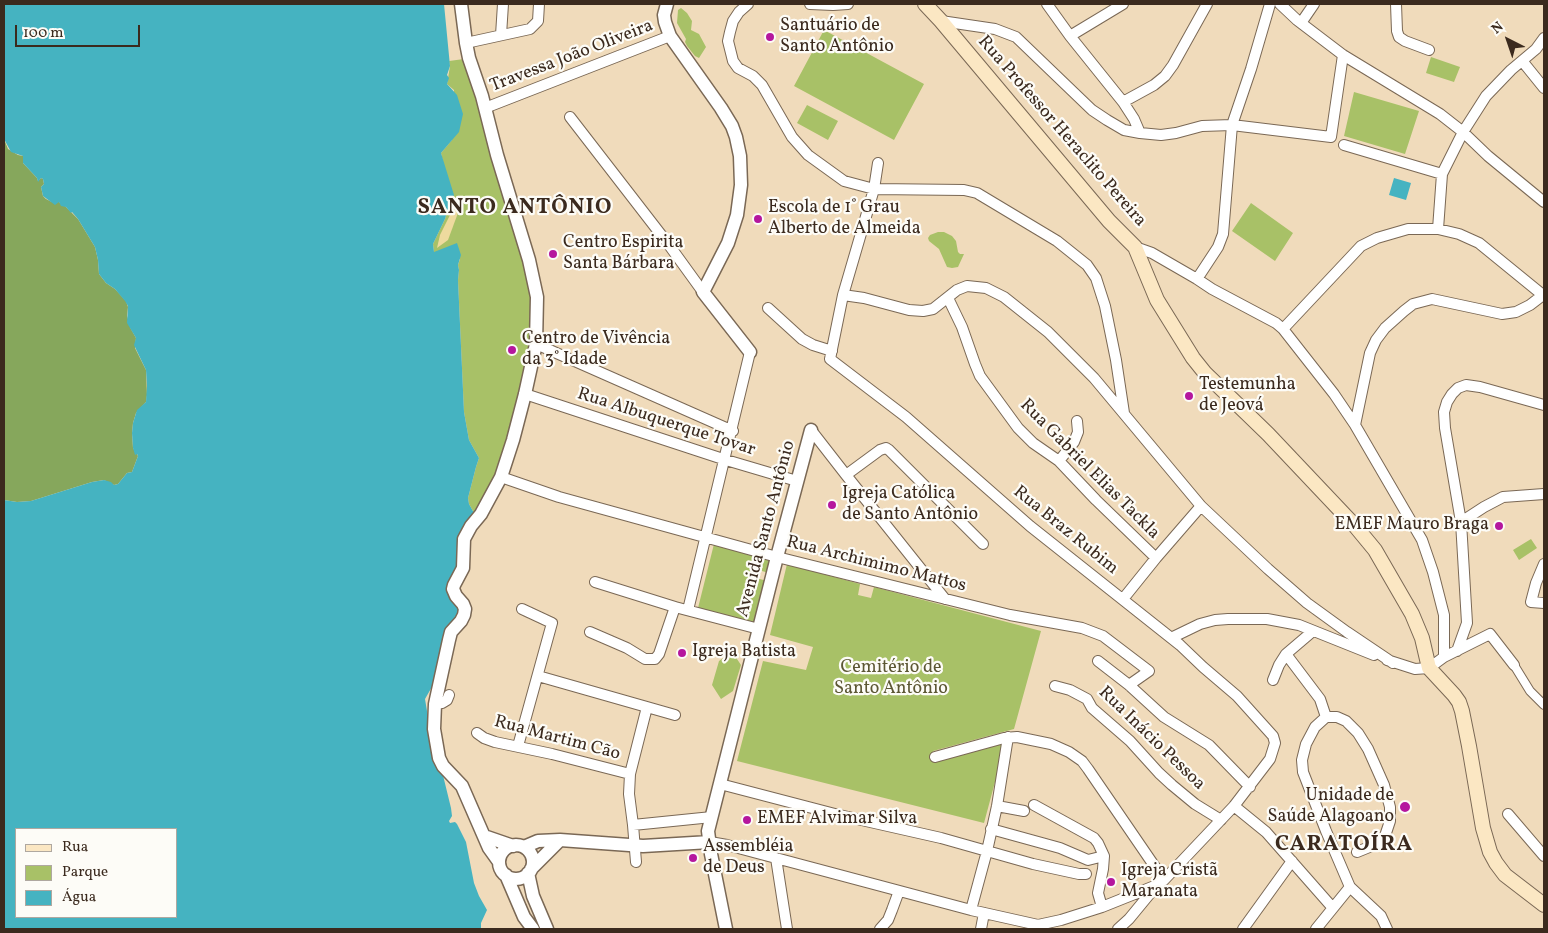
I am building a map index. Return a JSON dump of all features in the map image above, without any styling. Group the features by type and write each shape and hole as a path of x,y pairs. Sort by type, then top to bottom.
{"main road":[{"name":"Rua Professor Heraclito Pereira","path":"925,4 1109,220 1135,247"},
{"path":"1135,247 1157,300 1193,358 1205,373 1268,434 1350,520 1375,550 1412,614 1422,638 1429,668 1454,695 1462,711 1478,804 1490,852 1496,864 1505,874 1544,905"}],"street":[{"path":"461,4 469,58 482,96 535,282 538,312 536,344 526,394 501,477 464,540 464,568 453,589 465,609 461,621 452,632 449,640 435,704 434,729 439,758 443,766 462,786 489,848 506,875 524,917 533,929"},
{"path":"501,35 503,4"},
{"path":"466,43 530,29 538,21 540,4"},
{"path":"666,4 664,15 670,36 726,116 736,138 740,156 741,184 738,215 728,244 703,292"},
{"path":"748,4 738,12 730,32 728,42 733,61 738,68 753,76 762,85 792,137 808,155 844,181 874,189 964,190 977,194 1057,241 1087,265 1102,291 1116,360 1124,414"},
{"path":"810,4 848,4"},
{"path":"1047,4 1123,102 1134,119 1140,134"},
{"path":"1070,36 1123,4"},
{"path":"1123,102 1148,89 1165,76 1173,66 1207,4"},
{"path":"1197,279 1218,247 1223,234 1232,125 1252,70 1270,4"},
{"path":"1280,4 1301,24 1343,55 1440,114 1544,202"},
{"path":"1301,24 1314,4"},
{"path":"1396,4 1399,37 1429,50"},
{"path":"941,21 995,29 1016,37 1092,110 1124,130 1140,134 1176,134 1202,126 1232,125 1331,137 1343,55"},
{"name":"Travessa João Oliveira","path":"485,108 670,36"},
{"path":"1438,228 1442,174 1463,132 1486,96 1511,70 1523,62 1536,49 1544,38"},
{"path":"1523,62 1544,88"},
{"path":"570,118 750,352 733,431 688,610"},
{"path":"1344,144 1442,174"},
{"path":"831,355 844,295 874,189 878,163"},
{"path":"1283,329 1354,253 1370,240 1408,229 1438,228 1459,234 1479,243 1543,295 1530,305 1516,312 1502,314 1432,299 1413,304 1385,328 1376,340 1370,353 1355,425"},
{"name":"Rua Professor Heraclito Pereira","path":"1135,247 1152,253 1212,289 1261,314 1283,329 1334,394 1355,425 1422,540 1433,572 1444,615 1444,657"},
{"path":"844,295 874,300 910,310 923,311 933,309 957,290 967,286 986,288 1004,296 1048,332 1094,378 1201,506 1307,603 1393,663"},
{"name":"Rua Gabriel Elias Tackla","path":"948,298 962,327 980,376 1018,428 1034,443 1059,461 1156,558"},
{"name":"Rua Braz Rubim","path":"768,308 802,340 831,355 906,417 1030,526 1171,638 1238,696 1272,736 1275,743 1270,759 1250,786"},
{"path":"536,344 733,431"},
{"path":"1457,651 1467,623 1461,522 1448,452 1444,412 1447,402 1458,388 1466,385 1480,387 1544,405"},
{"name":"Rua Albuquerque Tovar","path":"526,394 726,460 797,481"},
{"path":"1059,461 1074,442 1078,432 1077,421"},
{"path":"811,430 946,599"},
{"name":"Avenida Santo Antônio","path":"726,929 708,831 777,556 811,430"},
{"path":"846,476 880,450 886,448 983,544"},
{"name":"Rua Archimimo Mattos","path":"501,477 559,497 777,556 1010,615 1082,628 1103,636 1149,671 1129,685"},
{"path":"1461,522 1504,497 1544,494"},
{"path":"1123,599 1201,506"},
{"path":"1544,564 1531,602 1544,603"},
{"path":"595,582 675,607 759,629"},
{"path":"590,632 646,658 655,658 662,646 675,607"},
{"path":"518,746 552,623 522,609"},
{"path":"1171,638 1200,624 1228,619 1267,619 1299,625 1393,663 1414,669 1429,668 1444,657 1490,634 1514,664 1530,691 1544,705"},
{"path":"1273,680 1275,672 1286,654 1312,631"},
{"path":"1286,654 1320,699 1326,717"},
{"path":"1098,661 1129,685 1164,717 1209,745 1250,786 1234,806 1118,929"},
{"path":"538,676 675,715"},
{"name":"Rua Inácio Pessoa","path":"1055,686 1070,690 1086,699 1092,708 1130,741 1172,786 1195,804 1221,820"},
{"path":"435,704 447,700 449,695"},
{"path":"636,862 634,826 629,794 630,774 647,707"},
{"path":"1357,852 1379,844 1384,839 1390,820 1390,807 1384,785 1368,749 1358,733 1346,721 1337,717 1326,717 1314,727 1306,744 1302,766 1326,831 1350,887 1382,916 1387,929"},
{"name":"Rua Martim Cão","path":"477,733 495,742 630,774"},
{"path":"935,757 1008,737 1051,744 1069,752 1082,761 1161,883"},
{"path":"971,910 997,806 1008,737"},
{"path":"720,784 834,814 941,838 1032,864 1086,874"},
{"path":"1034,805 1094,838 1101,847 1104,856 1098,894 1102,907"},
{"path":"997,806 1024,811"},
{"path":"1234,806 1266,832 1332,907"},
{"path":"1508,814 1544,856"},
{"path":"634,826 712,817"},
{"path":"991,829 1060,848 1088,860 1104,856"},
{"path":"484,836 518,846 528,851 532,858 530,871 533,896 547,929"},
{"path":"499,862 503,851 538,841 560,840 634,845 710,842 971,910 1038,925 1102,907 1161,883"},
{"path":"506,875 518,878 530,871 560,840"},
{"path":"776,858 787,929"},
{"path":"1243,929 1292,861"},
{"path":"1316,929 1350,887"},
{"path":"880,929 888,920 899,891"},
{"path":"981,929 984,913"}],"green space":[{"path":"681,8 692,21 691,30 699,34 706,47 699,58 687,46 686,39 677,23 678,10"},
{"path":"824,30 924,84 894,140 794,86"},
{"path":"1431,57 1460,67 1454,82 1426,73"},
{"path":"464,59 483,107 531,292 532,300 529,320 534,332 499,474 479,509 474,513 468,498 479,458 469,440 464,412 458,280 460,259 434,252 433,244 445,219 451,199 441,153 452,140 454,90 447,84 449,61"},
{"path":"1354,92 1419,111 1405,154 1344,136"},
{"path":"807,105 838,121 828,140 797,123"},
{"path":"4,139 8,149 23,156 23,163 38,181 41,178 43,179 44,184 41,187 43,196 52,202 59,202 78,219 95,247 99,274 126,301 128,307 127,316 136,338 135,348 146,370 147,395 146,402 136,413 133,423 133,448 138,456 132,472 127,473 118,484 114,485 104,480 31,501 17,502 4,500"},
{"path":"1251,203 1293,233 1275,261 1232,231"},
{"path":"944,232 952,236 956,241 958,252 964,254 958,267 947,267 939,249 929,241 930,235"},
{"path":"1531,539 1537,548 1519,560 1513,550"},
{"path":"714,544 776,562 773,574 758,570 756,578 771,582 759,624 698,608"},
{"name":"Cemitério de Santo Antônio","path":"787,564 860,584 858,595 871,598 874,587 1041,631 1014,729 933,751 934,759 1006,741 984,823 737,761 763,661 806,670 813,647 770,635"},
{"path":"729,654 735,656 741,665 733,691 721,699 712,685 719,661"}],"sand":[{"path":"462,202 448,240 437,248 440,235 455,205"}],"water":[{"path":"4,4 444,4 450,66 447,84 457,95 463,114 459,132 441,153 454,195 433,244 434,252 457,243 461,255 458,265 458,280 464,412 469,440 479,458 468,498 474,513 456,577 461,605 437,678 425,699 434,753 440,763 451,808 452,816 449,821 450,823 455,822 457,824 466,842 474,883 487,910 481,923 481,929 4,929 4,500 17,502 31,501 104,480 114,485 118,484 127,473 132,472 138,456 137,454 135,455 133,448 133,423 137,410 146,402 147,386 146,370 134,345 136,338 127,323 128,306 115,289 106,283 99,274 95,247 72,212 66,207 61,206 59,202 55,205 43,196 41,187 44,184 43,179 41,178 38,182 37,178 23,163 23,156 11,152 4,139"},
{"path":"1394,178 1411,183 1406,200 1389,195"}],"place":[{"name":"Santuário de Santo Antônio","path":"770,37"},
{"name":"Escola de 1˚ Grau Alberto de Almeida","path":"758,219"},
{"name":"Centro Espirita Santa Bárbara","path":"553,254"},
{"name":"Centro de Vivência da 3˚ Idade","path":"512,350"},
{"name":"Testemunha de Jeová","path":"1189,396"},
{"name":"Igreja Católica de Santo Antônio","path":"832,505"},
{"name":"EMEF Mauro Braga","path":"1499,526"},
{"name":"Igreja Batista","path":"682,653"},
{"name":"Unidade de Saúde Alagoano","path":"1405,807"},
{"name":"EMEF Alvimar Silva","path":"747,820"},
{"name":"Assembléia de Deus","path":"693,858"},
{"name":"Igreja Cristã Maranata","path":"1111,882"}],"district":[{"name":"SANTO ANTÔNIO","path":"515,209"},
{"name":"CARATOÍRA","path":"1344,846"}]}
